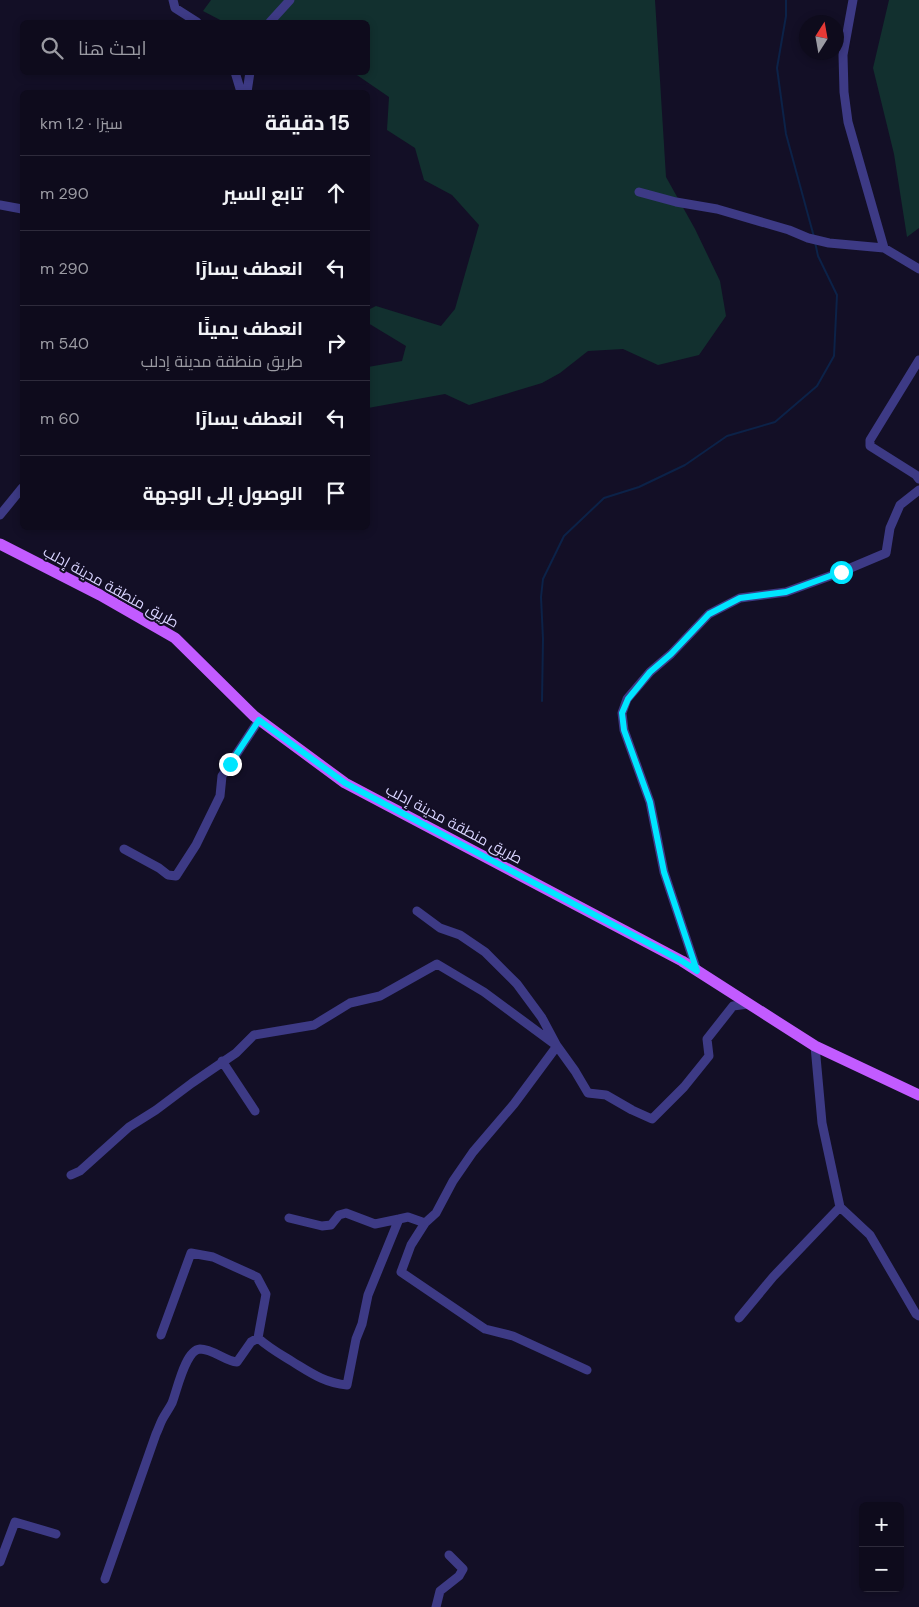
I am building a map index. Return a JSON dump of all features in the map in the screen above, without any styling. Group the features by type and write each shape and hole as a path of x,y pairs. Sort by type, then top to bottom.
{"main road":[{"name":"طريق منطقة مدينة إدلب","path":"0,544 100,595 175,638 259,720 345,783 682,961 815,1046 919,1095"}],"street":[{"path":"173,0 175,8 195,20"},
{"path":"272,20 290,0"},
{"path":"853,0 843,56 844,92 848,122 884,248"},
{"path":"236,75 240,90"},
{"path":"247,90 250,75"},
{"path":"639,192 676,202 717,209 829,243 884,248 919,269"},
{"path":"0,205 20,209"},
{"path":"919,360 870,440 870,446 916,475 919,479"},
{"path":"0,515 20,490"},
{"path":"697,971 664,872 650,802 624,730 622,713 628,699 650,672 671,654 709,614 740,598 786,592 886,553 890,528 900,505 919,490"},
{"path":"124,849 168,875 176,876 196,845 220,796 222,776 259,720"},
{"path":"418,912 440,928 460,935 485,952 517,984 537,1011 557,1046 575,1070 588,1093 606,1095 652,1119 684,1087 709,1056 707,1039 733,1006 748,1004"},
{"path":"71,1175 80,1171 129,1127 236,1053 254,1034 314,1024 350,1003 380,996 437,964 484,992 557,1046"},
{"path":"557,1046 514,1104 473,1152 453,1181 436,1213 425,1223 410,1246 401,1272 485,1329 513,1336 587,1370"},
{"path":"815,1046 822,1123 840,1207 870,1235 916,1314 919,1316"},
{"path":"222,1061 254,1111"},
{"path":"739,1318 773,1277 840,1207"},
{"path":"289,1218 322,1226 331,1225 339,1215 346,1213 375,1224 408,1217 425,1223"},
{"path":"258,1338 270,1349 314,1376 347,1385 356,1339 362,1324 368,1295 399,1219"},
{"path":"106,1580 120,1533 142,1478 156,1434 162,1419 172,1404 186,1363 192,1354 202,1349 237,1362 251,1342 258,1338 266,1294 257,1277 213,1257 191,1253 161,1335"},
{"path":"0,1562 15,1522 56,1534"},
{"path":"436,1607 440,1591 459,1576 464,1569 449,1555"}],"green space":[{"path":"211,0 655,0 666,177 695,229 720,281 726,316 699,355 658,365 623,349 588,351 560,373 542,383 469,405 445,394 370,408 370,367 402,361 406,346 370,324 370,309 376,306 441,326 455,309 479,225 452,195 424,180 415,148 387,130 389,97 357,75 370,75 370,20 220,20 203,11"},
{"path":"889,0 919,0 919,228 907,237 894,154 873,68"}],"waterway":[{"path":"786,0 786,16 777,68 786,134 814,237"},
{"path":"542,701 543,639 541,597 543,579 564,536 604,498 639,487 685,465 727,436 775,422 817,386 834,356 837,295 818,256 815,242"}],"route":[{"path":"230,764 259,720 345,783 682,961 697,971 664,872 650,802 624,730 622,713 628,699 650,672 671,654 709,614 740,598 786,592 841,572"}]}
